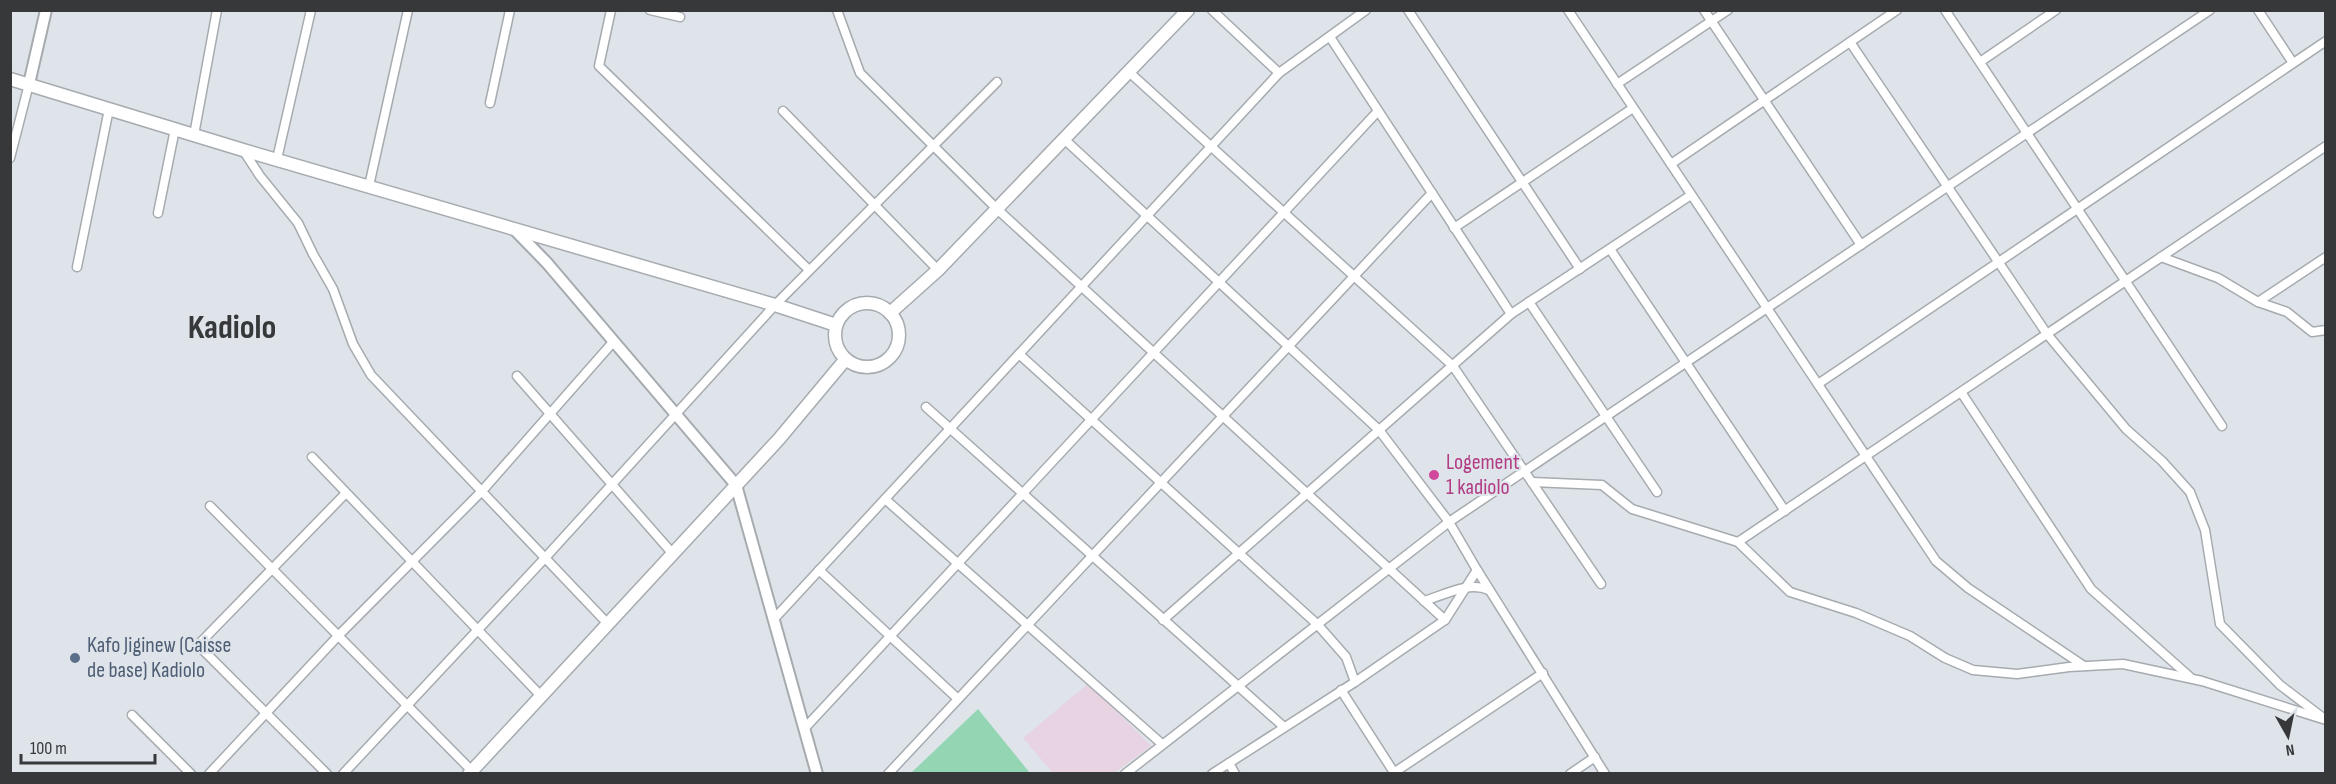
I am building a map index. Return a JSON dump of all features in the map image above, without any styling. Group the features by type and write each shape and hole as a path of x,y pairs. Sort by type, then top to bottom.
{"main road":[{"path":"890,314 938,270 1188,10"},
{"path":"10,79 836,325"},
{"path":"871,303 882,307 896,321 899,339 892,355 884,362 864,368 845,360 835,344 836,325 841,315 850,308 871,303"},
{"path":"472,773 779,439 845,360"}],"street":[{"path":"10,158 46,10"},
{"path":"194,135 217,10"},
{"path":"277,159 311,10"},
{"path":"369,186 408,10"},
{"path":"490,103 510,10"},
{"path":"611,10 599,66 809,270"},
{"path":"650,10 680,17"},
{"path":"837,10 860,73 997,208 1445,620"},
{"path":"1212,10 1279,73"},
{"path":"774,619 1279,73 1366,10"},
{"path":"1408,10 1580,268"},
{"path":"1568,10 1936,561 1968,588 2084,666"},
{"path":"1704,10 1861,245"},
{"path":"1617,84 1728,10"},
{"path":"1671,164 1897,10"},
{"path":"1945,10 2222,426"},
{"path":"1980,62 2056,10"},
{"path":"1125,774 1449,522 2210,10"},
{"path":"2258,10 2294,63"},
{"path":"1330,37 1511,314"},
{"path":"1818,384 2325,41"},
{"path":"1850,42 2047,334 2126,429 2162,461 2190,492 2205,530 2220,624 2280,685 2325,720"},
{"path":"1129,72 1453,366 1601,584"},
{"path":"343,774 545,558 775,305 997,82"},
{"path":"1454,228 1633,108"},
{"path":"78,267 109,109"},
{"path":"783,111 938,270"},
{"path":"804,729 1378,111"},
{"path":"158,213 175,129"},
{"path":"1064,138 1379,430 1449,522 1605,774"},
{"path":"1738,542 2325,146"},
{"path":"243,150 260,176 298,223 333,289 352,344 371,375 608,624"},
{"path":"888,774 1432,193"},
{"path":"1163,620 1511,314 1691,195"},
{"path":"511,227 547,263 736,485 817,774"},
{"path":"1610,249 1785,511"},
{"path":"2161,257 2218,278 2258,302 2287,312 2312,332 2325,330"},
{"path":"2258,302 2325,257"},
{"path":"1529,302 1657,492"},
{"path":"209,774 338,636 482,491 614,341"},
{"path":"1019,354 1317,624 1346,657 1354,682"},
{"path":"518,376 673,554"},
{"path":"1961,392 2091,589 2192,679"},
{"path":"927,407 1284,727"},
{"path":"312,457 541,696"},
{"path":"1532,482 1602,485 1632,509 1738,542 1790,592 1856,613 1910,636 1945,658 1973,670 2017,674 2123,664 2192,679 2325,720"},
{"path":"327,774 198,645 346,493"},
{"path":"885,499 1162,744"},
{"path":"210,506 472,773"},
{"path":"819,570 958,699"},
{"path":"1212,774 1445,620 1477,570"},
{"path":"1424,602 1466,587 1479,586 1490,590"},
{"path":"1341,690 1394,773 1543,673"},
{"path":"132,715 191,774"},
{"path":"1570,774 1595,757"},
{"path":"1228,763 1235,774"}],"shaded area":[{"path":"1089,683 1151,746 1114,773 1053,773 1023,738"}],"green space":[{"path":"978,709 1030,773 911,773"}],"place":[{"name":"Logement 1 kadiolo","path":"1434,475"},
{"name":"Kafo Jiginew (Caisse de base) Kadiolo","path":"75,658"}],"district":[{"name":"Kadiolo","path":"232,327"}]}
